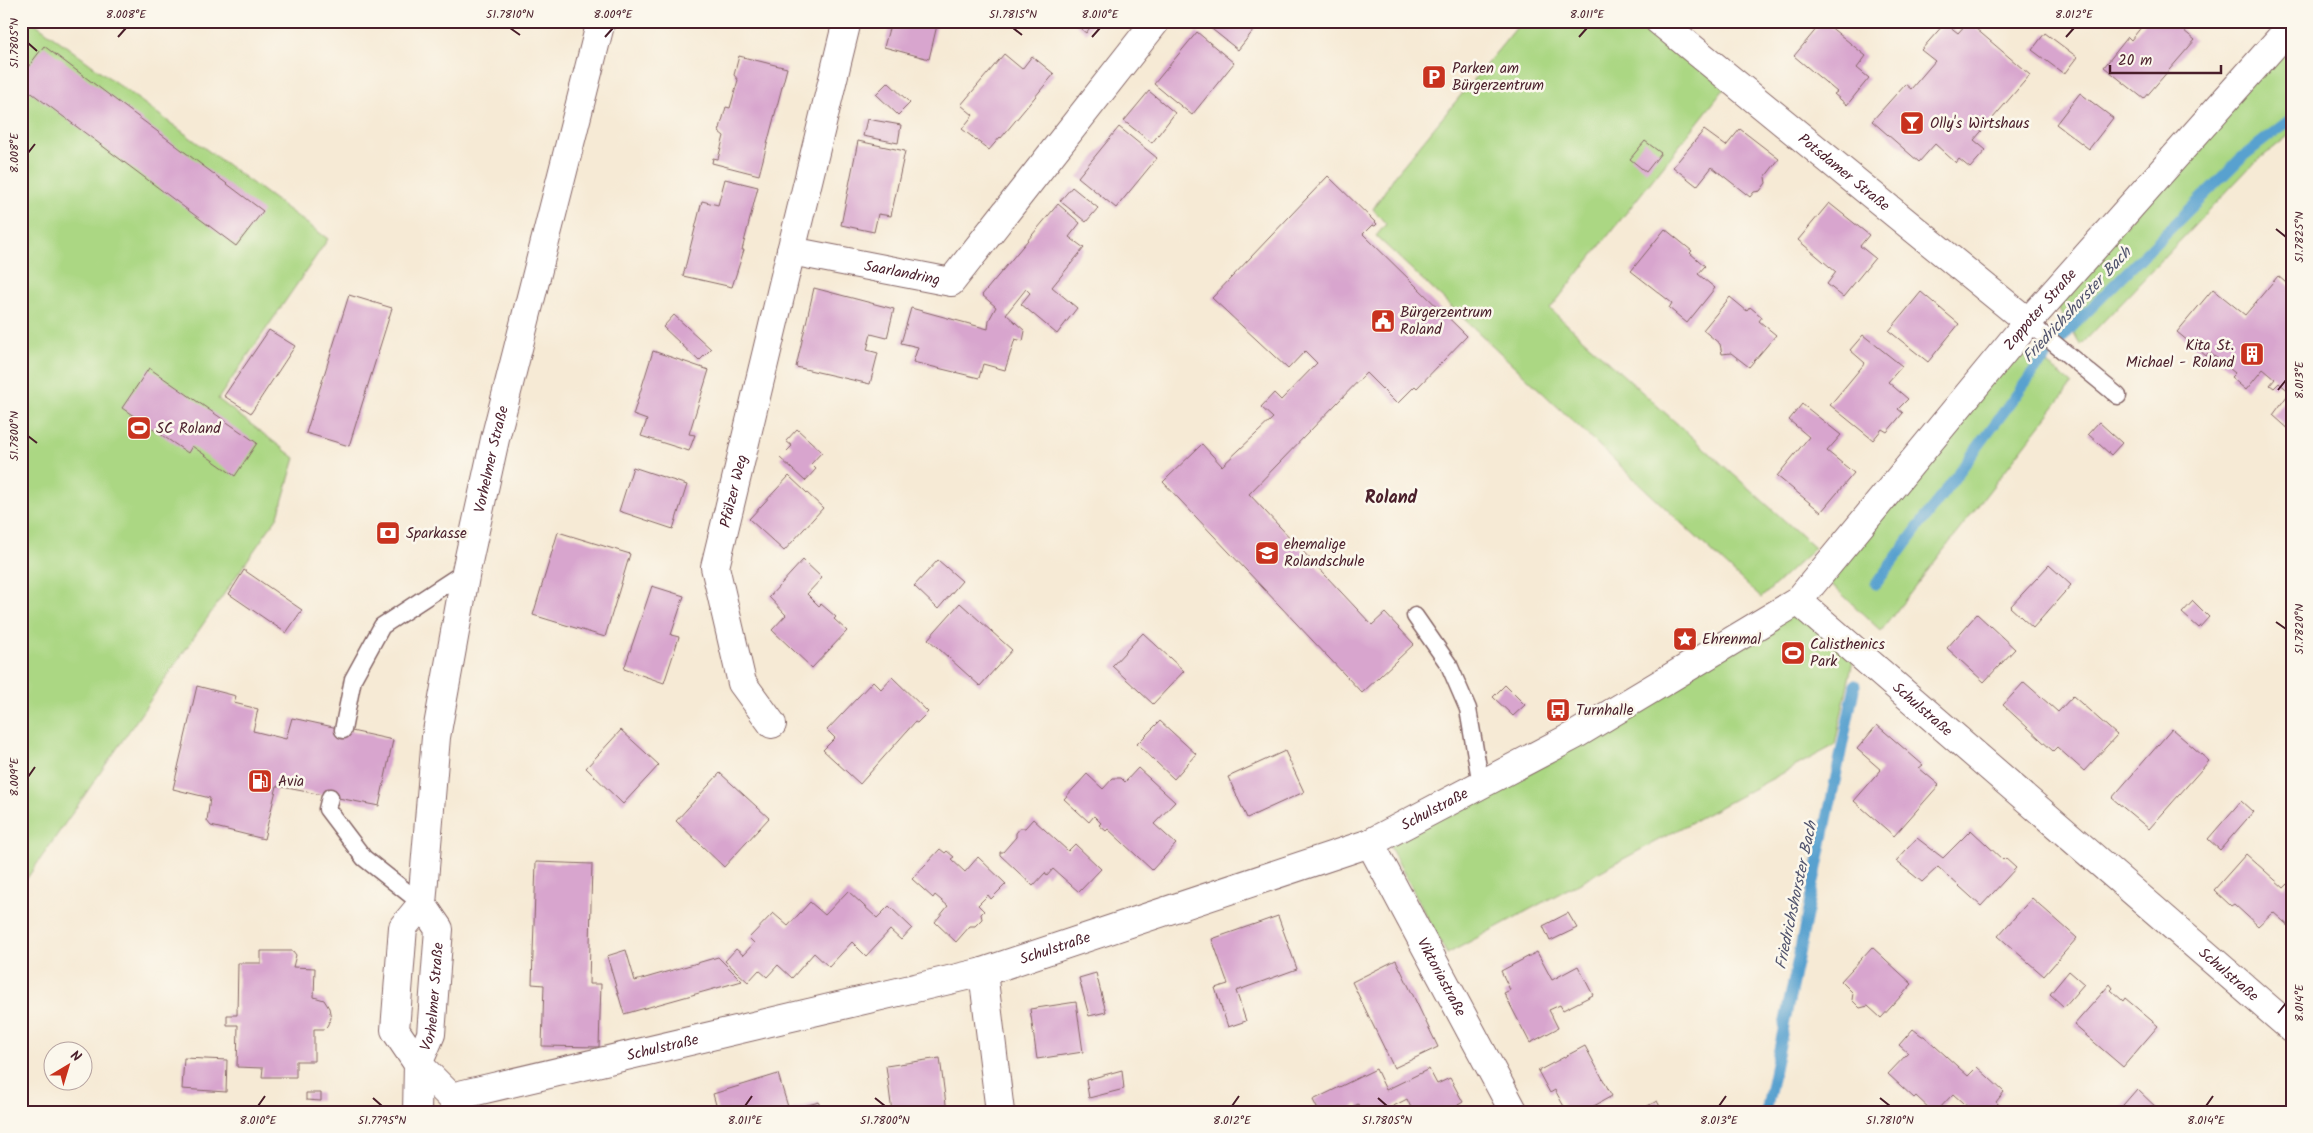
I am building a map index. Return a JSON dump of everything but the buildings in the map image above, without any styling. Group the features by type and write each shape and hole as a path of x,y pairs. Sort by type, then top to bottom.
{"street":[{"name":"Vorhelmer Straße","path":"418,1064 395,1030 403,927 422,904 436,737 466,571 495,439 601,21"},
{"path":"791,251 846,21"},
{"name":"Saarlandring","path":"791,251 951,282 1156,21"},
{"name":"Potsdamer Straße","path":"1659,21 2032,326"},
{"name":"Zoppoter Straße","path":"1798,601 2292,25"},
{"name":"Pfälzer Weg","path":"772,724 742,683 715,567 791,251"},
{"name":"Schulstraße","path":"418,1064 451,1097 983,972 1370,843 1575,735 1798,601 2292,1029"},
{"name":"Viktoriastraße","path":"1370,843 1514,1112"},
{"name":"Vorhelmer Straße","path":"417,1112 418,1064 432,1034 438,930 422,904"},
{"path":"983,972 1000,1112"}],"lane":[{"path":"2032,326 2118,396"},
{"path":"343,730 353,679 382,626 466,571"},
{"path":"1415,616 1449,665 1468,709 1481,784"},
{"path":"330,798 327,809 364,858 422,904"}],"green space":[{"name":"SC Roland","path":"21,21 32,21 328,239 218,399 295,458 278,516 21,887"},
{"path":"1522,21 1643,21 1725,88 1550,309 1815,548 1761,598 1376,236 1386,224 1373,209 1396,174"},
{"path":"2292,37 2292,133 2251,166 2081,345 2056,304"},
{"path":"2022,343 2072,384 1881,631 1827,580"},
{"path":"1798,611 1853,660 1835,745 1447,954 1389,845"}],"waterway":[{"name":"Friedrichshorster Bach","path":"1876,584 2037,367 2073,326 2241,158 2292,118"},
{"name":"Friedrichshorster Bach","path":"1766,1112 1855,685"}],"place":[{"name":"Parken am Bürgerzentrum","path":"1434,77"},
{"name":"Olly's Wirtshaus","path":"1912,123"},
{"name":"Bürgerzentrum Roland","path":"1383,321"},
{"name":"Kita St. Michael - Roland","path":"2252,354"},
{"name":"SC Roland","path":"139,428"},
{"name":"Sparkasse","path":"388,533"},
{"name":"ehemalige Rolandschule","path":"1267,553"},
{"name":"Ehrenmal","path":"1685,639"},
{"name":"Calisthenics Park","path":"1793,653"},
{"name":"Turnhalle","path":"1558,710"},
{"name":"Avia","path":"260,781"}],"district":[{"name":"Roland","path":"1391,497"}]}
